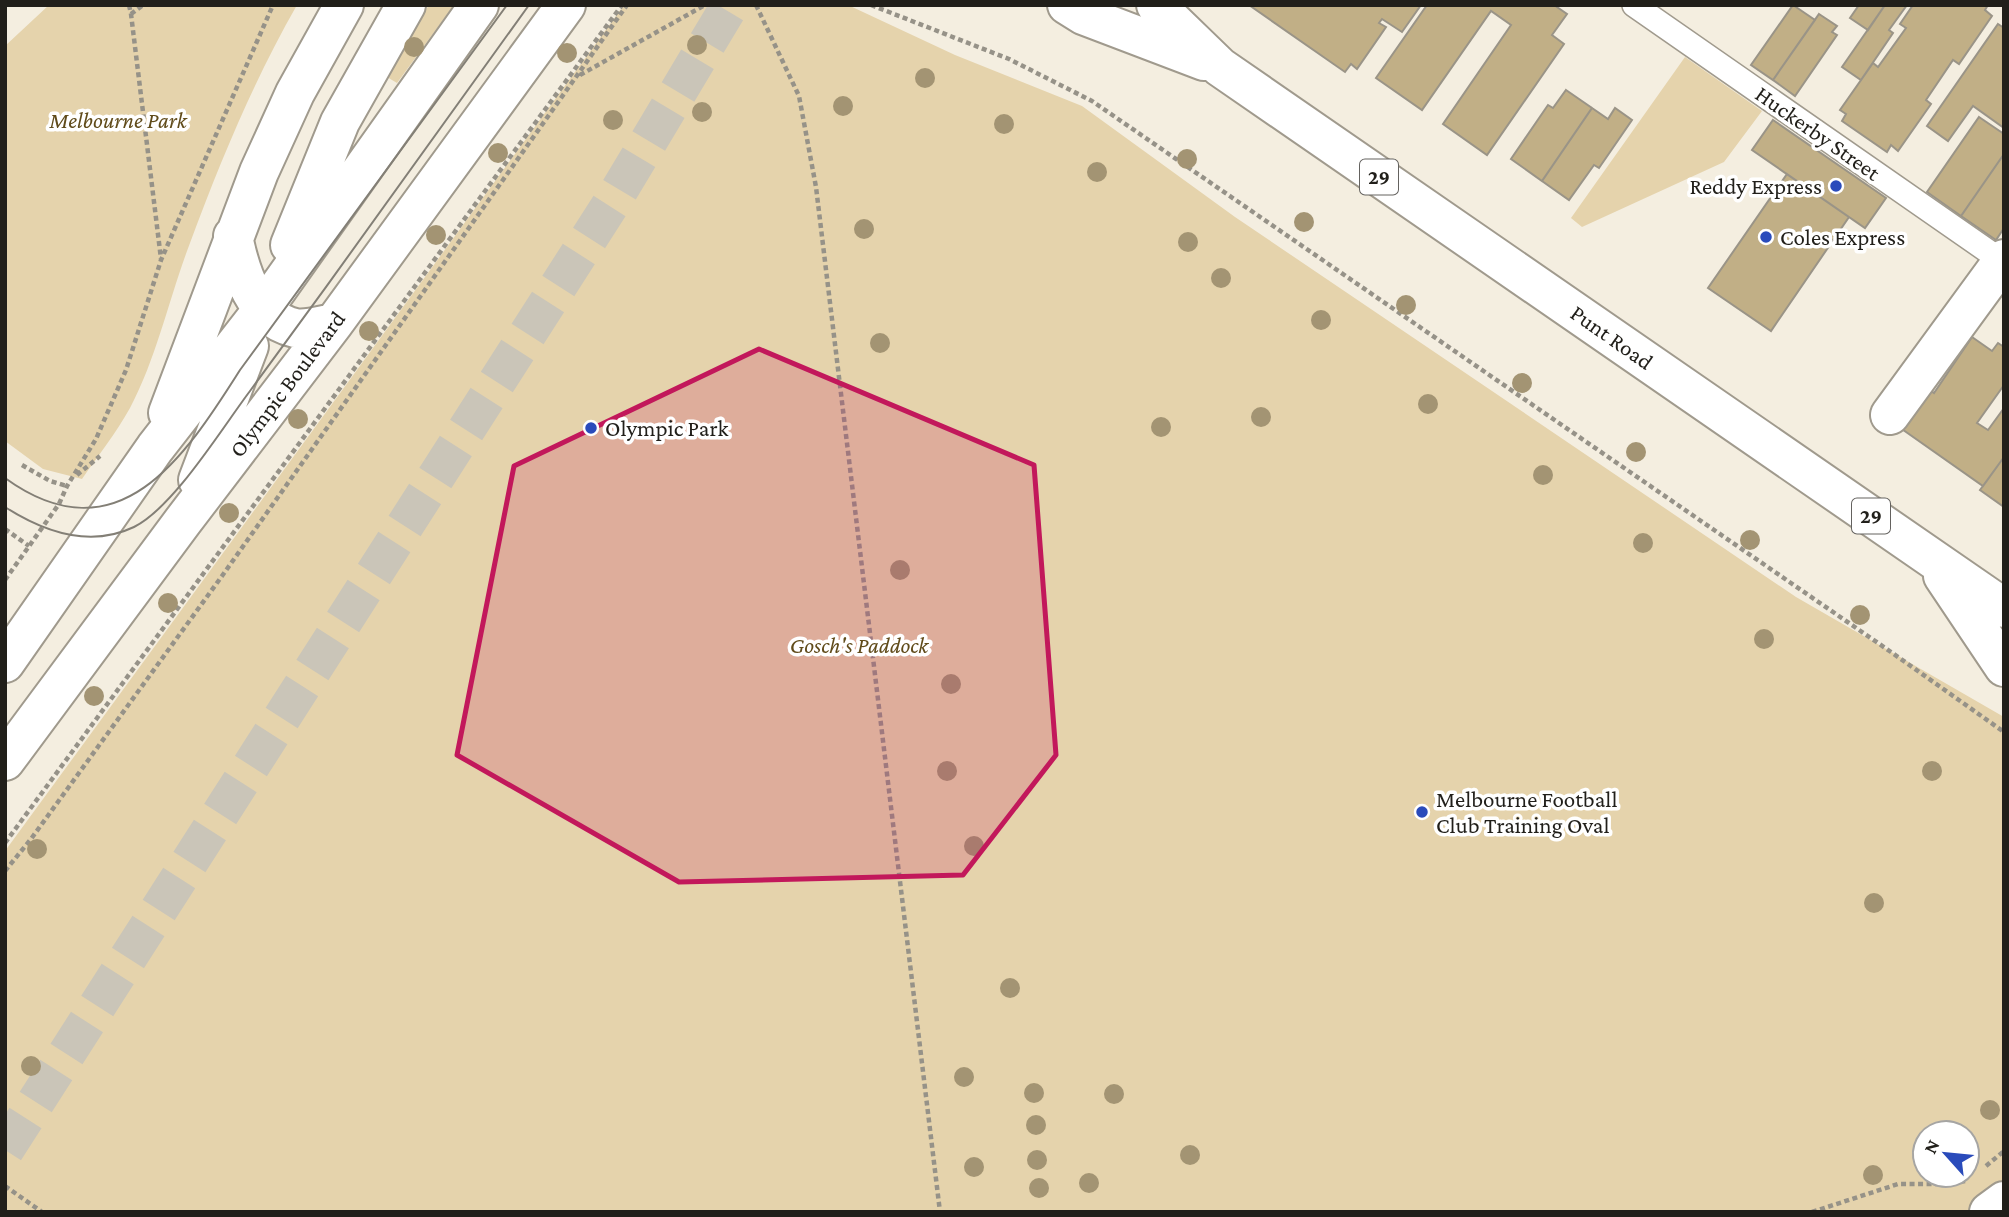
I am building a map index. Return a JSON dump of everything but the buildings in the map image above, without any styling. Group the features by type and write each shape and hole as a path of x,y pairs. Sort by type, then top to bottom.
{"main road":[{"path":"155,447 233,236 289,105 344,5"},
{"path":"183,521 264,308 340,122 406,5"},
{"path":"5,663 155,447 264,308 479,5"},
{"name":"Olympic Boulevard","path":"5,761 334,323 566,5"},
{"name":"Punt Road","path":"1067,5 1083,15 1220,67"},
{"name":"Punt Road","path":"1156,5 1220,67 2004,608"},
{"path":"233,236 245,281 264,308 278,320 296,328 334,323"},
{"path":"1889,415 2003,260"},
{"path":"1930,556 2004,667"},
{"path":"1989,1212 2004,1200"}],"lane":[{"name":"Huckerby Street","path":"1634,5 2003,260"}],"path":[{"path":"129,5 161,260"},
{"path":"131,14 143,5"},
{"path":"5,580 59,504 96,439 126,370 161,260 273,5"},
{"path":"5,871 214,587 579,75 625,5"},
{"path":"5,843 625,5"},
{"path":"579,75 705,5"},
{"path":"756,5 799,96 816,187 940,1212"},
{"path":"871,5 1009,59 1092,101 2004,732"},
{"path":"22,465 50,481 67,486"},
{"path":"5,529 29,546"},
{"path":"1982,1169 2004,1151"},
{"path":"1812,1212 1898,1184 1911,1184"},
{"path":"5,1186 42,1212"}],"highlighted area":[{"path":"759,349 1034,465 1056,755 963,875 679,882 457,755 514,466"}],"green space":[{"name":"Melbourne Park","path":"49,5 297,5 266,62 226,152 182,264 139,389 119,426 82,479 43,469 5,441 5,46"},
{"path":"429,5 454,5 397,83 387,77"},
{"name":"Gosch's Paddock","path":"624,5 848,5 955,55 1082,106 1235,217 1796,597 2004,717 2004,1212 5,1212 5,851"},
{"path":"1685,57 1762,111 1724,162 1582,227 1571,218"}],"tunnel":[{"path":"5,1150 614,199 730,5"}],"tram line":[{"path":"5,478 45,500 82,508 115,503 144,487 171,464 196,435 240,370 507,5"},
{"path":"5,507 51,530 101,536 134,527 165,503 212,445 529,5"}],"place":[{"name":"Reddy Express","path":"1836,186"},
{"name":"Coles Express","path":"1766,237"},
{"name":"Olympic Park","path":"591,428"},
{"name":"Melbourne Football Club Training Oval","path":"1422,812"}]}
